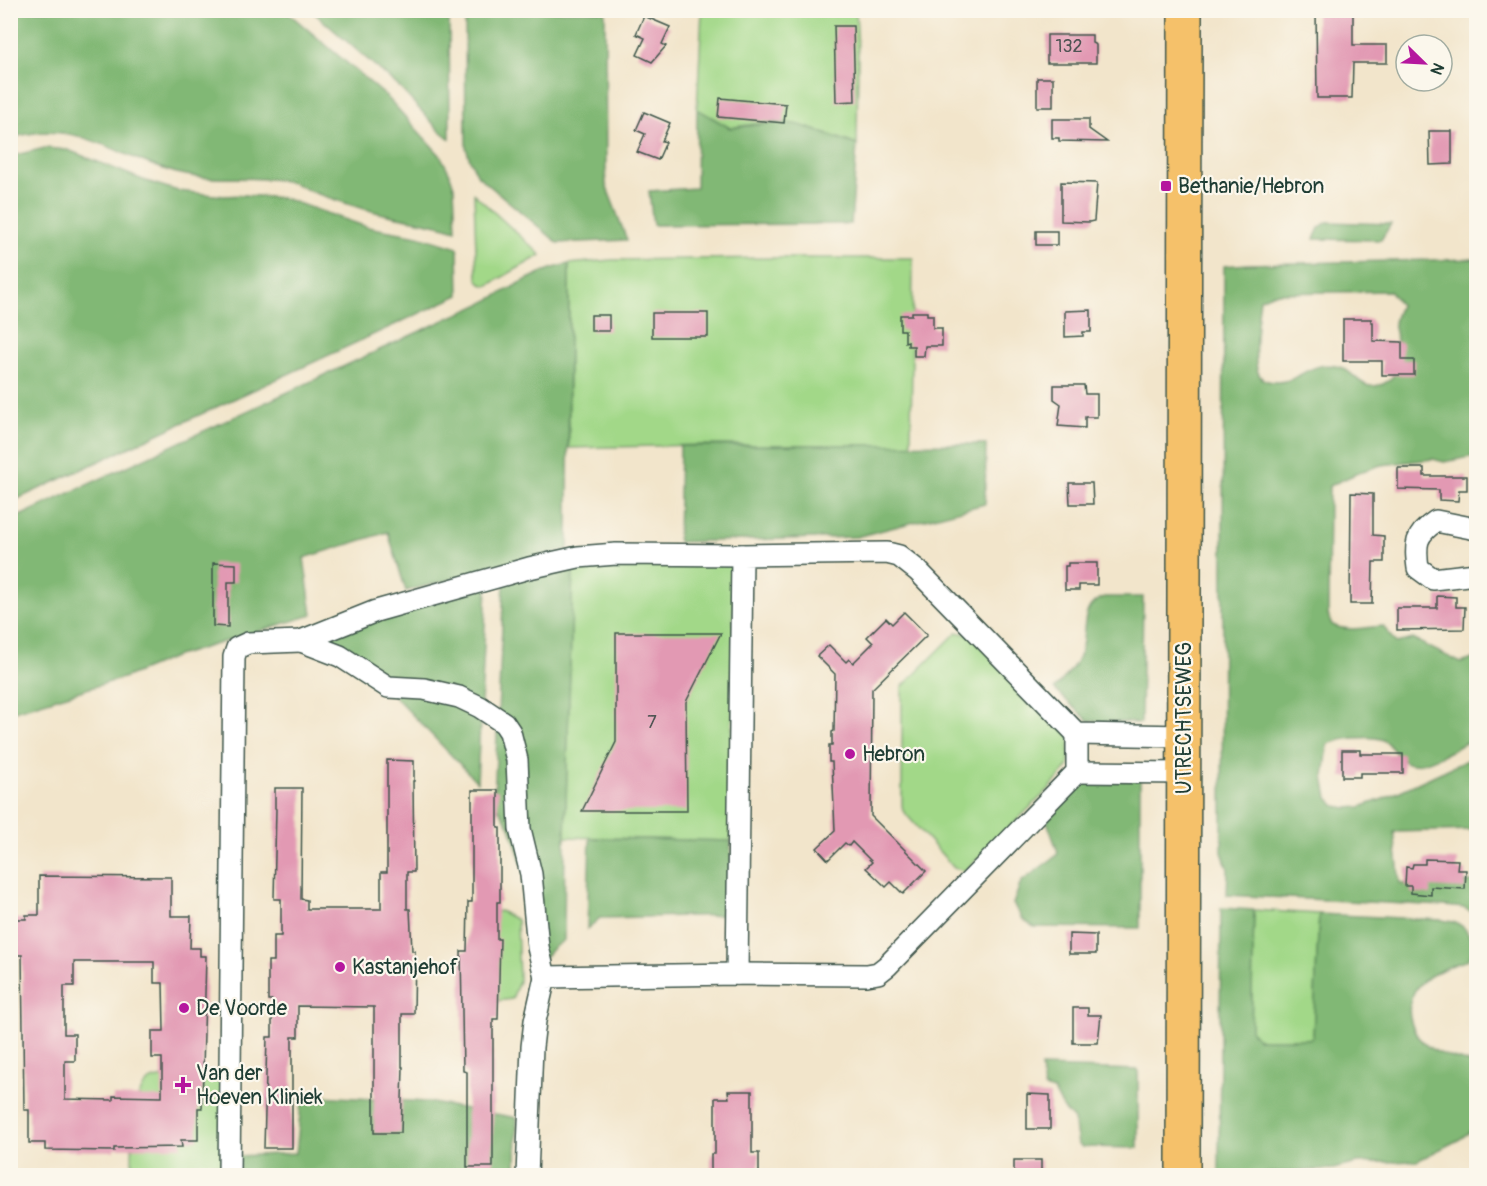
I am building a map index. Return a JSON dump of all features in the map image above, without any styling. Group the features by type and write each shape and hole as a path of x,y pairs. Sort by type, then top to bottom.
{"main road":[{"name":"UTRECHTSEWEG","path":"1183,1176 1185,10"}],"street":[{"path":"1476,529 1436,521 1422,530 1415,549 1418,568 1433,579 1476,574"},
{"path":"229,1176 235,652 241,645 301,641 376,611 529,568 578,557 616,554 887,553 899,556 926,578 1077,734 1077,772 878,973 867,975 737,974 545,977"},
{"path":"737,974 742,555"},
{"path":"301,641 340,656 388,687 424,689 459,697 480,706 504,723 510,732 517,759 520,829 531,874 538,947 545,977 533,1038 527,1176"},
{"path":"1077,734 1185,736"},
{"path":"1077,772 1185,773"}],"green space":[{"path":"11,10 286,11 387,97 440,155 454,187 456,230 365,209 285,181 259,178 207,178 181,174 78,136 35,133 11,138"},
{"path":"312,11 449,11 450,139 398,86"},
{"path":"465,11 605,11 606,185 627,240 558,243 478,176 466,147"},
{"path":"702,11 856,11 857,145 795,125 765,123 730,128 697,109"},
{"path":"697,109 730,128 781,122 800,125 857,145 851,224 653,225 649,191 696,188"},
{"path":"45,148 68,150 143,180 178,191 224,196 283,198 367,227 418,236 458,248 459,295 11,502 11,156"},
{"path":"474,194 541,255 487,286 481,284 477,278"},
{"path":"1327,222 1391,224 1381,240 1314,239 1319,228"},
{"path":"913,258 911,445 701,445 569,448 569,264 611,260"},
{"path":"1476,259 1476,456 1444,462 1433,459 1381,465 1329,486 1328,614 1331,624 1337,627 1357,629 1383,626 1396,643 1413,639 1461,663 1476,658 1476,737 1453,750 1418,764 1406,763 1390,746 1378,738 1346,739 1328,745 1324,777 1328,798 1336,806 1360,807 1383,799 1476,756 1476,830 1394,832 1400,884 1476,882 1476,914 1464,908 1445,906 1227,895 1228,869 1222,852 1224,266","holes":["1390,291 1400,305 1394,324 1400,356 1398,368 1385,383 1367,385 1345,369 1329,365 1313,368 1293,379 1281,382 1267,381 1260,376 1257,370 1257,327 1260,299 1274,293"]},
{"path":"569,264 568,549 406,591 388,532 304,558 312,615 174,657 126,677 11,712 11,520 484,303 525,280"},
{"path":"986,444 985,504 856,537 678,542 680,446"},
{"path":"734,561 731,841 565,837 573,565"},
{"path":"573,565 564,940 553,948 540,963 534,902 510,827 494,801 504,582"},
{"path":"487,587 477,782 351,651 325,632"},
{"path":"1105,597 1143,597 1141,723 1089,721 1054,689 1072,668 1080,654 1085,621 1090,606"},
{"path":"957,632 974,636 1070,734 1069,766 1050,788 965,871 954,868 903,811 902,805 902,687"},
{"path":"1084,777 1140,777 1140,928 1034,927 1023,920 1013,904 1021,882 1056,856 1058,852 1045,816"},
{"path":"590,838 731,841 730,915 600,918 587,929"},
{"path":"1221,908 1254,910 1251,1031 1257,1039 1308,1039 1313,1037 1319,914 1442,920 1463,927 1472,944 1470,957 1422,982 1412,997 1409,1013 1413,1029 1426,1045 1444,1055 1476,1065 1476,1127 1460,1139 1417,1161 1357,1163 1333,1169 1258,1175 1219,1175"},
{"path":"1254,910 1319,914 1313,1037 1308,1039 1257,1039 1251,1031"},
{"path":"500,911 517,920 519,981 512,999 497,1001 491,913"},
{"path":"1041,1067 1138,1070 1138,1148 1082,1147 1078,1144 1074,1120 1063,1108 1054,1091 1044,1088"},
{"path":"212,1075 222,1078 223,1175 132,1176 133,1123 135,1109 144,1086 152,1080 165,1077"},
{"path":"302,1095 427,1102 517,1118 516,1175 239,1175 239,1156 296,1153"}],"building":[{"path":"1316,10 1353,10 1353,45 1387,45 1387,63 1353,63 1352,98 1317,98"},
{"path":"644,16 670,27 662,44 666,46 652,62 637,55 645,38 636,34"},
{"path":"834,26 853,26 855,101 836,102"},
{"path":"1047,35 1092,35 1092,43 1096,45 1096,63 1047,63"},
{"path":"1037,78 1053,78 1053,107 1037,107"},
{"path":"720,98 786,104 784,123 718,117"},
{"path":"644,112 670,123 662,141 666,142 658,160 637,152 645,134 636,130"},
{"path":"1052,119 1089,119 1089,129 1107,142 1059,141 1059,138 1052,138"},
{"path":"1429,131 1452,131 1452,164 1430,165"},
{"path":"1061,182 1097,183 1094,221 1061,221"},
{"path":"1036,231 1057,231 1057,245 1036,245"},
{"path":"1091,310 1091,332 1083,332 1083,336 1065,337 1065,311"},
{"path":"912,312 927,312 927,315 933,315 933,328 942,328 942,346 925,346 924,356 914,356 914,346 908,346 908,341 905,342 905,330 900,330 900,315 912,315"},
{"path":"652,313 708,313 708,337 652,337"},
{"path":"591,315 609,315 609,331 591,331"},
{"path":"1343,319 1371,319 1373,341 1402,342 1402,360 1414,360 1414,375 1382,375 1382,361 1343,361"},
{"path":"1054,385 1084,385 1085,394 1097,394 1097,417 1085,417 1085,428 1058,426 1061,404 1054,399"},
{"path":"1398,468 1424,468 1424,476 1467,476 1467,490 1459,490 1458,501 1439,500 1439,490 1398,489"},
{"path":"1069,483 1092,483 1093,504 1070,504"},
{"path":"1351,493 1373,494 1373,535 1384,536 1384,562 1373,562 1372,604 1350,604"},
{"path":"213,563 236,564 236,582 228,582 228,627 213,626"},
{"path":"1068,563 1097,563 1097,585 1079,585 1079,590 1065,590 1065,566 1068,566"},
{"path":"1437,596 1456,597 1456,607 1465,607 1464,629 1397,630 1397,608 1437,608"},
{"name":"Hebron","path":"904,612 927,635 872,689 871,816 926,871 903,894 891,882 886,887 866,868 872,862 852,842 849,846 845,843 828,860 817,848 835,831 832,762 829,762 829,745 832,745 832,732 834,731 835,674 817,656 829,645 846,662 849,659 853,663 873,643 867,637 886,618 892,624"},
{"path":"616,633 721,633 686,702 687,811 582,811 616,742"},
{"path":"1342,750 1360,750 1360,754 1403,754 1403,773 1360,773 1360,777 1342,777"},
{"name":"Kastanjehof","path":"387,760 414,761 414,872 407,872 407,909 410,909 412,951 415,951 414,1014 402,1014 401,1133 374,1133 374,1007 298,1006 298,1037 292,1037 292,1148 264,1148 267,1037 272,1037 272,1000 268,1000 268,961 274,961 274,936 281,936 281,899 274,899 275,788 302,788 301,899 307,900 307,909 381,909 381,872 387,872"},
{"path":"472,790 498,790 500,902 497,902 497,939 500,939 498,1019 493,1019 493,1167 467,1167 467,1072 463,1071 461,951 467,951 468,902 472,902"},
{"path":"1425,859 1458,860 1457,870 1466,870 1465,889 1431,887 1431,895 1411,893 1411,886 1405,886 1406,867 1412,868 1413,864 1425,864"},
{"name":"De Voorde","path":"39,876 171,877 171,916 191,916 190,948 200,948 200,956 206,956 202,1108 198,1108 198,1140 181,1140 182,1147 114,1148 114,1151 45,1150 45,1143 29,1143 29,1110 24,1110 22,955 10,955 10,919 26,919 26,915 39,915","holes":["74,962 154,962 154,983 163,983 164,1031 152,1031 152,1058 162,1058 162,1097 113,1096 113,1100 65,1099 65,1061 75,1061 75,1034 64,1034 64,986 74,986"]},
{"path":"1069,934 1096,935 1096,954 1069,954"},
{"path":"1073,1008 1088,1008 1088,1015 1101,1015 1098,1043 1073,1043"},
{"path":"728,1091 752,1091 752,1153 759,1153 759,1176 711,1176 711,1154 715,1154 715,1098 729,1098"},
{"path":"1027,1094 1050,1095 1050,1129 1027,1129"},
{"path":"1014,1160 1041,1160 1041,1176 1014,1176"}],"place":[{"name":"Bethanie/Hebron","path":"1166,186"},
{"name":"Hebron","path":"850,754"},
{"name":"Kastanjehof","path":"340,967"},
{"name":"De Voorde","path":"184,1008"},
{"name":"Van der Hoeven Kliniek","path":"183,1085"}]}
